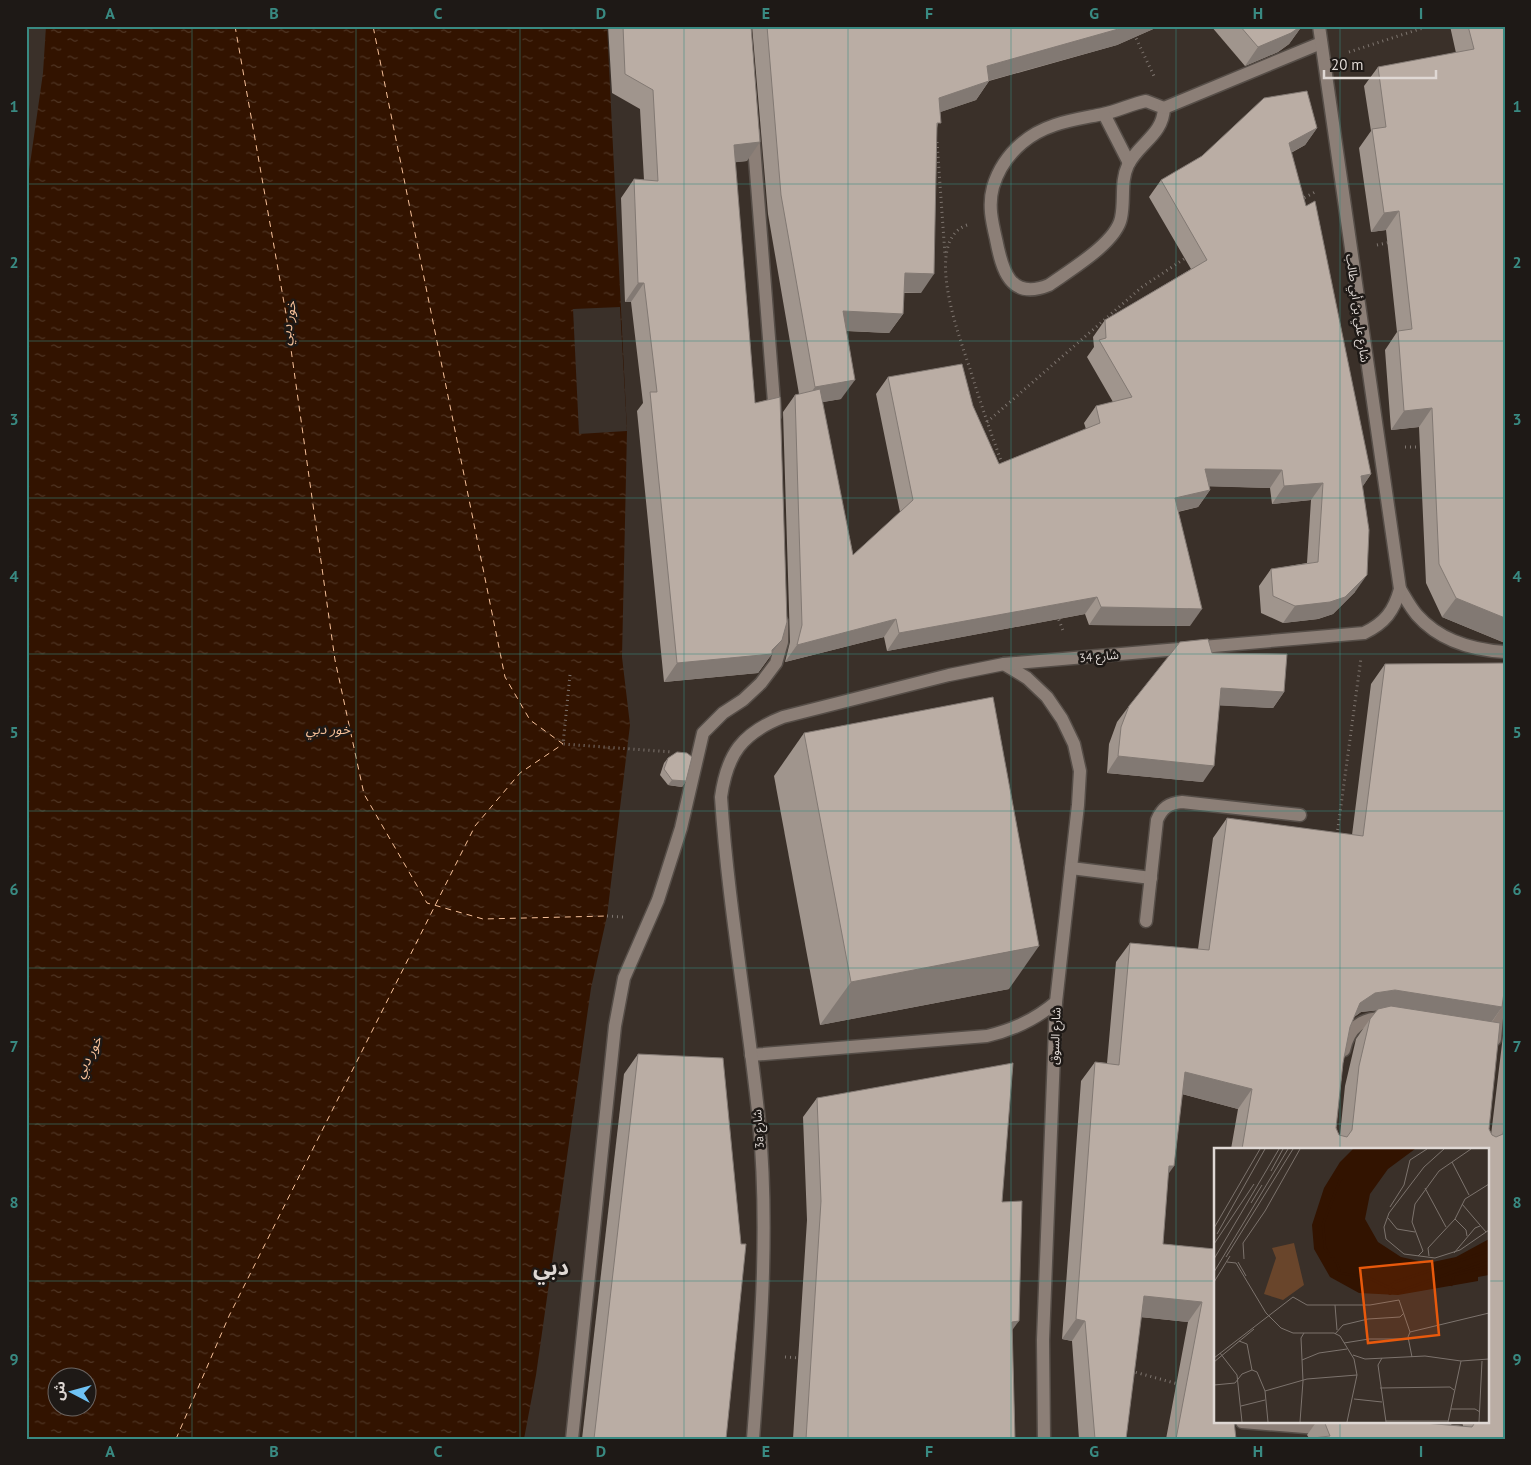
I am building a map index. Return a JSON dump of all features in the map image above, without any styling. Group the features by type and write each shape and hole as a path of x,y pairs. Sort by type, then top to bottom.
{"street":[{"name":"شارع علي بن أبي طالب","path":"1319,26 1400,589"},
{"path":"1167,107 1160,128 1129,163 1122,187 1121,218 1111,238 1049,285 1038,290 1026,290 1015,285 1006,276 1001,266 991,217 993,189 997,175 1004,162 1022,143 1041,131 1062,122 1104,114 1146,101 1167,107 1321,43"},
{"path":"1104,114 1129,163"},
{"path":"752,115 774,382 775,431"},
{"path":"1400,589 1417,615 1442,635 1471,648 1505,652"},
{"name":"شارع 34","path":"723,820 721,797 724,775 733,755 746,738 763,725 783,717 1004,664 1364,633 1378,627 1389,616 1396,604 1400,589"},
{"path":"572,1439 619,1002 627,971 658,900 681,828 702,733 723,713 744,700 761,683 776,663 782,642 781,608"},
{"name":"شارع السوق","path":"1004,664 1027,678 1047,697 1062,719 1074,744 1080,771 1078,805 1056,1002 1043,1340 1044,1439"},
{"path":"1146,921 1157,820 1161,812 1174,803 1300,816"},
{"name":"3a شارع","path":"723,820 759,1123 762,1209 760,1356 752,1439"},
{"path":"1071,868 1151,878"},
{"path":"1493,1055 1490,1035 1501,982"},
{"path":"750,1055 987,1036 1024,1024 1041,1015 1056,1002"},
{"path":"1342,1066 1348,1037 1354,1027 1363,1020 1374,1017 1395,1020"},
{"path":"1242,1422 1290,1424 1348,1430"}],"path":[{"path":"1323,61 1429,26"},
{"path":"1131,28 1167,107"},
{"path":"936,134 949,303 987,422 1004,467"},
{"path":"1295,202 1340,180"},
{"path":"946,261 949,240 959,228 991,217"},
{"path":"1374,245 1392,242"},
{"path":"987,422 1127,299 1190,255"},
{"path":"1400,447 1428,448"},
{"path":"1057,613 1073,658"},
{"path":"1337,837 1364,633"},
{"path":"570,675 563,744 698,754"},
{"path":"760,1356 807,1359"},
{"path":"1122,1368 1181,1385"}],"water":[{"name":"خور دبي","path":"46,26 607,26 627,431 622,657 630,725 607,916 591,988 536,1375 524,1439 26,1439 26,192 43,73"}],"pier":[{"path":"620,307 627,431 579,434 573,309"}],"building":[{"path":"623,26 751,26 760,142 734,145 755,403 780,397 787,622 782,640 772,650 772,654 677,663 650,392 657,392 644,283 638,283 634,179 658,181 653,90 625,74"},
{"path":"767,26 1129,26 987,66 989,81 939,98 941,123 937,123 934,274 905,273 903,314 843,311 855,380 815,387 781,195"},
{"path":"1240,26 1301,26 1291,33 1258,47"},
{"path":"1468,26 1505,26 1505,618 1456,598 1439,564 1432,408 1404,411 1398,331 1412,329 1399,211 1384,213 1372,129 1386,127 1378,67 1474,49"},
{"path":"1307,91 1317,128 1289,143 1306,206 1315,201 1371,474 1361,476 1369,530 1367,575 1345,597 1330,602 1295,606 1273,596 1271,569 1318,562 1323,483 1284,486 1282,470 1205,469 1210,490 1175,498 1202,609 1101,607 1097,597 899,633 896,619 797,645 802,625 795,395 820,389 853,555 913,500 888,377 962,364 973,406 999,464 1100,423 1096,406 1132,397 1099,340 1106,338 1105,320 1207,260 1161,180 1202,156 1264,98"},
{"path":"1208,639 1212,653 1287,654 1284,692 1221,688 1214,766 1118,756 1121,727 1129,706 1180,642"},
{"path":"1505,663 1505,985 1502,1007 1395,990 1375,993 1360,1003 1350,1027 1343,1063 1336,1128 1339,1135 1347,1137 1352,1130 1359,1066 1370,1019 1378,1009 1391,1006 1500,1023 1489,1129 1492,1135 1496,1137 1503,1134 1505,1120 1505,1439 1305,1439 1330,1436 1324,1422 1412,1422 1472,1427 1475,1422 1488,1422 1488,1148 1242,1148 1252,1089 1185,1072 1174,1166 1169,1166 1163,1244 1214,1249 1214,1422 1234,1422 1236,1439 1176,1439 1202,1302 1144,1296 1126,1439 1095,1439 1085,1321 1076,1319 1095,1062 1119,1065 1130,943 1209,950 1227,818 1363,836 1385,664"},
{"path":"993,697 1039,946 851,982 804,733"},
{"path":"677,752 687,753 692,757 686,781 672,780 664,769 668,758"},
{"path":"638,1054 723,1058 741,1244 746,1244 726,1439 594,1439"},
{"path":"1013,1063 1002,1202 1022,1201 1019,1321 1012,1322 1015,1439 806,1439 821,1201 817,1098"}],"ferry route":[{"path":"235,26 286,314 335,660 364,794 427,903 483,919 607,916"},
{"path":"176,1439 229,1316 475,826 520,773 563,744 530,720 505,677 373,26"}],"district":[{"name":"دبي","path":"551,1267"}]}
